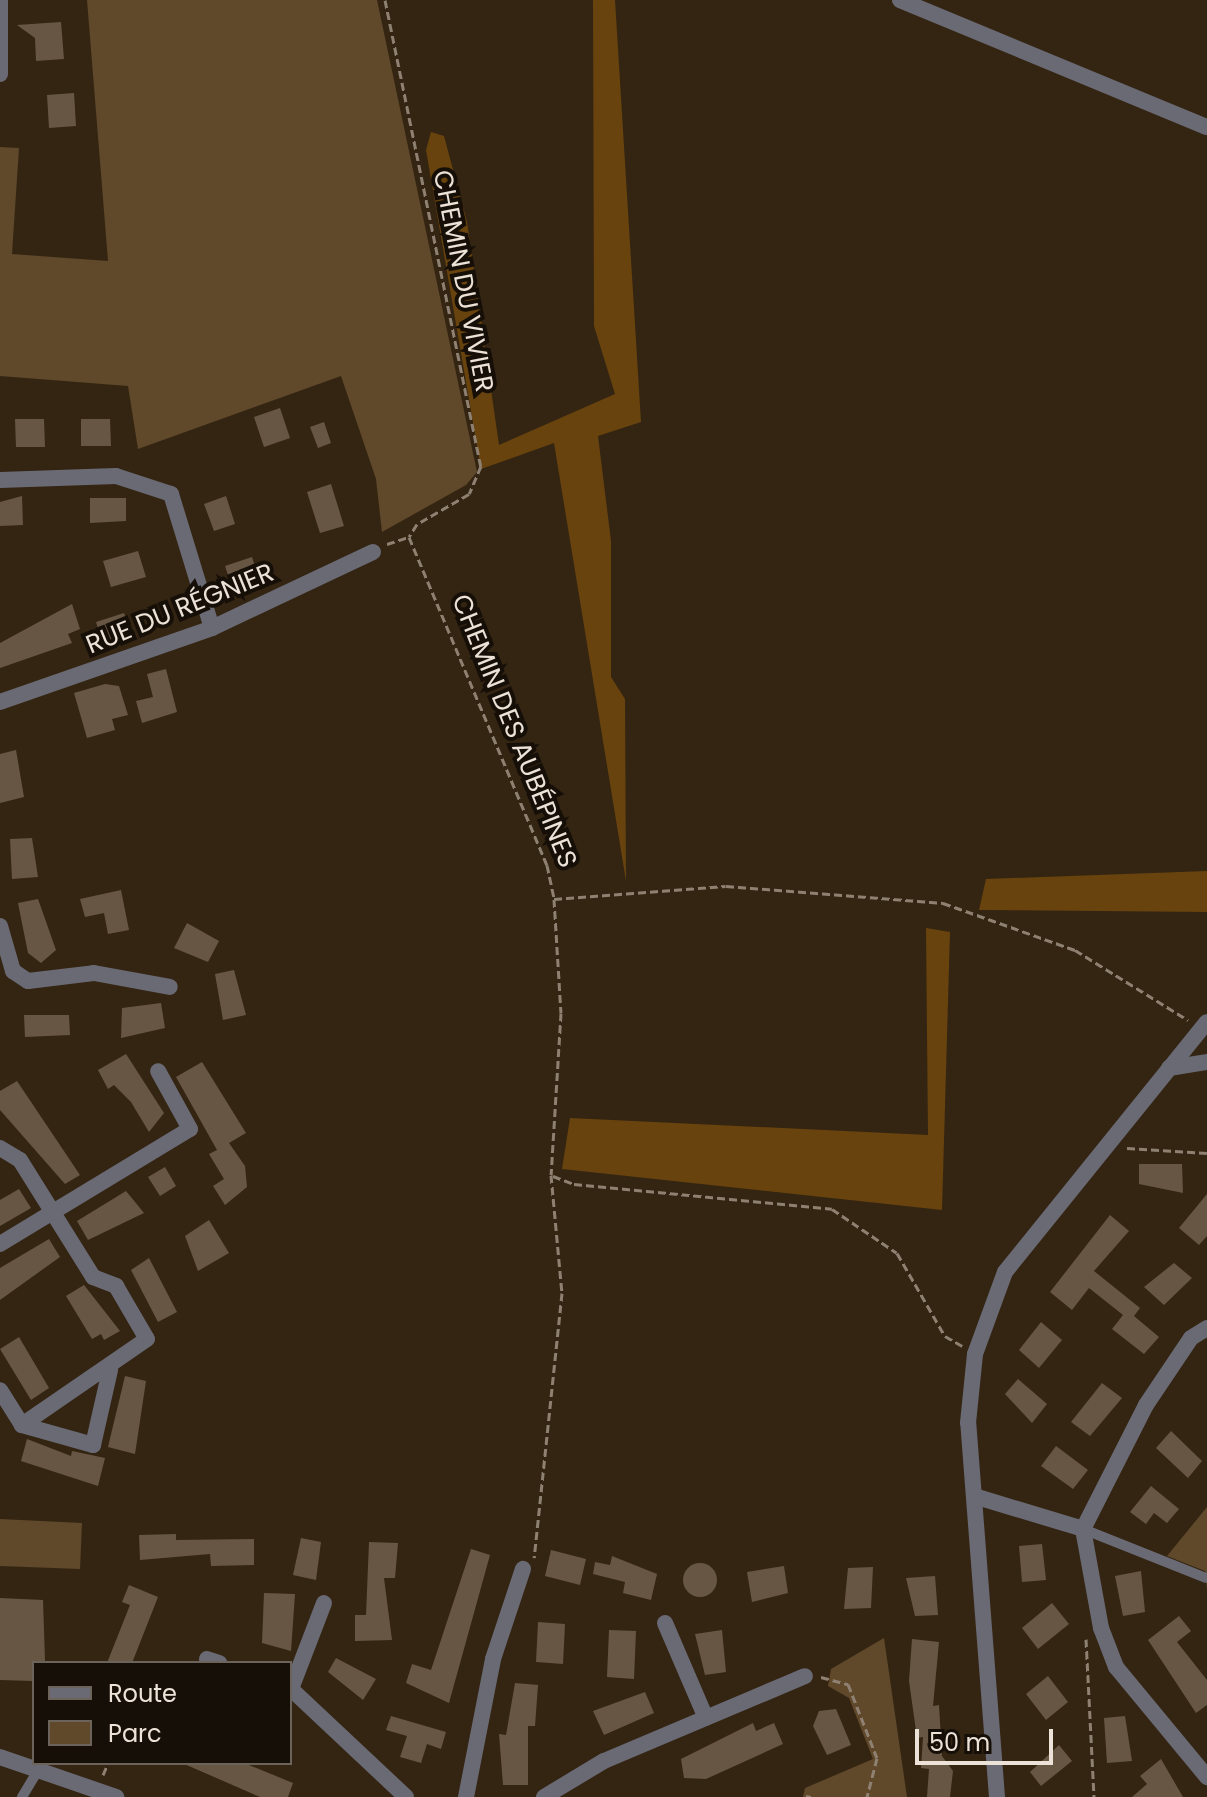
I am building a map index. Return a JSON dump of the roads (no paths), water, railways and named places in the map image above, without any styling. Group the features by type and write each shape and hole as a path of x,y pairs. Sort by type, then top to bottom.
{"street":[{"path":"0,0 0,74"},
{"path":"900,0 1207,127"},
{"path":"0,480 116,476 171,494 212,628"},
{"name":"RUE DU RÉGNIER","path":"0,702 212,628 373,552"},
{"path":"0,926 13,971 28,981 94,973 170,987"},
{"path":"997,1797 968,1423 975,1354 1005,1272 1204,1026"},
{"path":"1169,1068 1207,1062"},
{"path":"0,1244 190,1129 158,1071"},
{"path":"0,1148 20,1160 93,1277 116,1286 147,1339 110,1370 22,1425"},
{"path":"1207,1328 1191,1338 1146,1405 1083,1529 1101,1628 1116,1667 1207,1777"},
{"path":"0,1390 22,1425 93,1445 110,1370"},
{"path":"974,1496 1083,1529"},
{"path":"466,1797 493,1659 523,1569"},
{"path":"292,1686 324,1603"},
{"path":"665,1623 706,1718"},
{"path":"544,1797 604,1761 805,1676"},
{"path":"292,1690 406,1797"},
{"path":"0,1757 116,1797"}],"lane":[{"path":"1083,1529 1206,1578"},
{"path":"22,1797 39,1769"}]}
